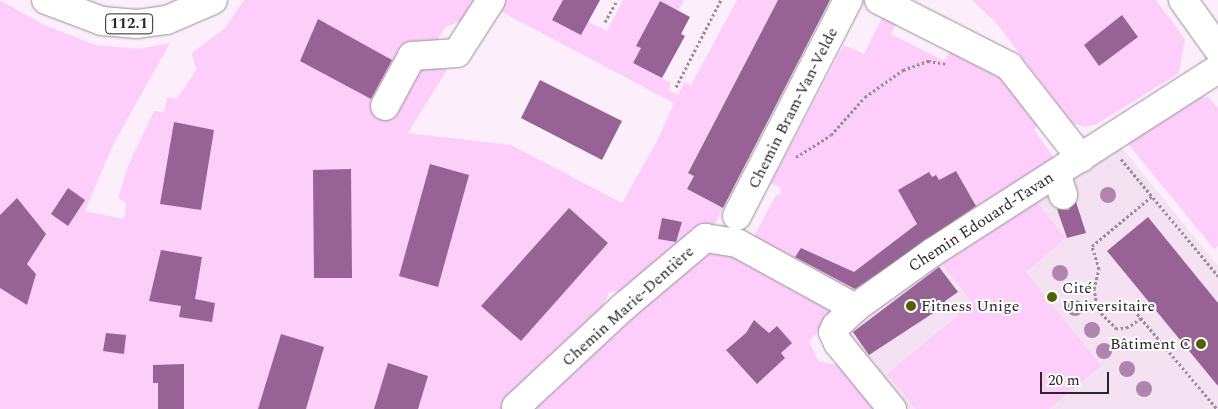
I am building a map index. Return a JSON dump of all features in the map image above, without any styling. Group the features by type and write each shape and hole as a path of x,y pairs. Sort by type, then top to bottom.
{"street":[{"name":"112.1","path":"46,0 102,21 137,24 167,20 213,0"},
{"path":"385,106 412,56 458,53 490,0"},
{"name":"Chemin Bram-Van-Velde","path":"737,216 848,0"},
{"path":"879,0 1009,66 1081,158"},
{"path":"1183,0 1218,49"},
{"name":"Chemin Edouard-Tavan","path":"892,409 838,343 833,332 856,308 933,252 1060,184 1081,158 1218,68"},
{"name":"Chemin Marie-Dentière","path":"516,407 622,308 704,238 737,243 856,308"}],"path":[{"path":"605,22 617,0"},
{"path":"676,87 721,0"},
{"path":"790,165 830,135 865,96 903,70 928,61 946,65 959,58 969,46"},
{"path":"1106,141 1218,276"},
{"path":"1141,318 1128,327 1117,330 1098,310 1094,289 1100,269 1092,246 1152,196"},
{"path":"1134,310 1217,409"}],"shaded area":[{"path":"0,0 42,24 95,45 138,49 170,43 113,145 85,211 124,219 126,203 118,198 128,166 154,111 164,112 167,97 177,99 196,70 192,53 225,28 244,0 477,0 466,19 445,27 434,46 438,65 447,70 408,133 511,145 622,203 658,139 674,103 498,10 504,0 600,0 585,20 607,31 623,0 684,0 678,11 660,2 651,17 656,20 637,46 641,48 633,63 671,83 668,90 678,95 684,82 691,85 737,0 778,0 688,172 694,176 687,190 723,208 714,226 707,224 628,294 610,291 602,308 518,409 0,409"},
{"path":"972,0 1156,0 1185,39 1179,73 1097,124 1085,127 1072,123 997,24"},
{"path":"883,16 899,18 891,34 944,61 950,50 1003,78 1039,125 1034,129 1056,161 925,240 868,283 848,291 751,242 776,195 780,195 781,188 771,183 844,45 864,54"},
{"path":"1197,96 1208,97 1218,108 1218,246 1214,249 1124,139"},
{"name":"Cité Universitaire","path":"1119,144 1218,266 1218,409 907,409 843,328 975,234"},
{"path":"1032,197 1066,238 1026,272 1101,366 1049,409 916,409 887,374 973,303 942,264"},
{"path":"720,247 823,300 832,317 809,341 818,361 844,366 879,409 524,409 691,255"}],"building":[{"path":"563,0 600,0 581,35 552,20"},
{"path":"778,0 830,0 723,208 687,189 694,176 688,173"},
{"path":"660,1 690,17 681,34 685,36 662,78 633,63 641,48 636,46"},
{"path":"1122,15 1138,37 1099,66 1084,45"},
{"path":"318,19 392,60 371,99 300,61"},
{"path":"540,80 622,121 602,160 521,118"},
{"path":"174,122 214,130 201,210 160,204"},
{"path":"430,164 469,175 438,287 399,276"},
{"path":"351,169 352,278 314,278 313,170"},
{"path":"956,171 976,206 855,289 795,257 801,248 854,272 917,224 898,190 929,172 932,177 936,175 939,180"},
{"path":"68,188 85,200 68,226 51,214"},
{"path":"17,198 46,234 27,264 36,274 27,305 0,288 0,215"},
{"path":"1076,202 1086,233 1067,238 1057,209 1068,210"},
{"path":"569,208 608,243 521,341 481,306"},
{"name":"Bâtiment C","path":"1148,217 1218,303 1218,386 1107,251"},
{"path":"662,218 682,222 676,242 658,239"},
{"path":"161,250 202,257 195,299 215,303 212,322 179,317 181,306 149,301"},
{"path":"939,267 958,292 945,301 947,304 869,355 853,332"},
{"path":"754,320 769,333 777,326 792,343 781,353 785,358 757,384 726,350 746,333"},
{"path":"106,333 126,335 124,354 103,351"},
{"path":"281,334 324,347 306,409 258,409"},
{"path":"388,363 428,376 418,409 374,409"},
{"path":"184,364 184,409 158,409 158,383 153,383 153,365"}],"place":[{"name":"Cité Universitaire","path":"1052,297"},
{"name":"Fitness Unige","path":"911,306"},
{"name":"Bâtiment C","path":"1201,344"}]}
